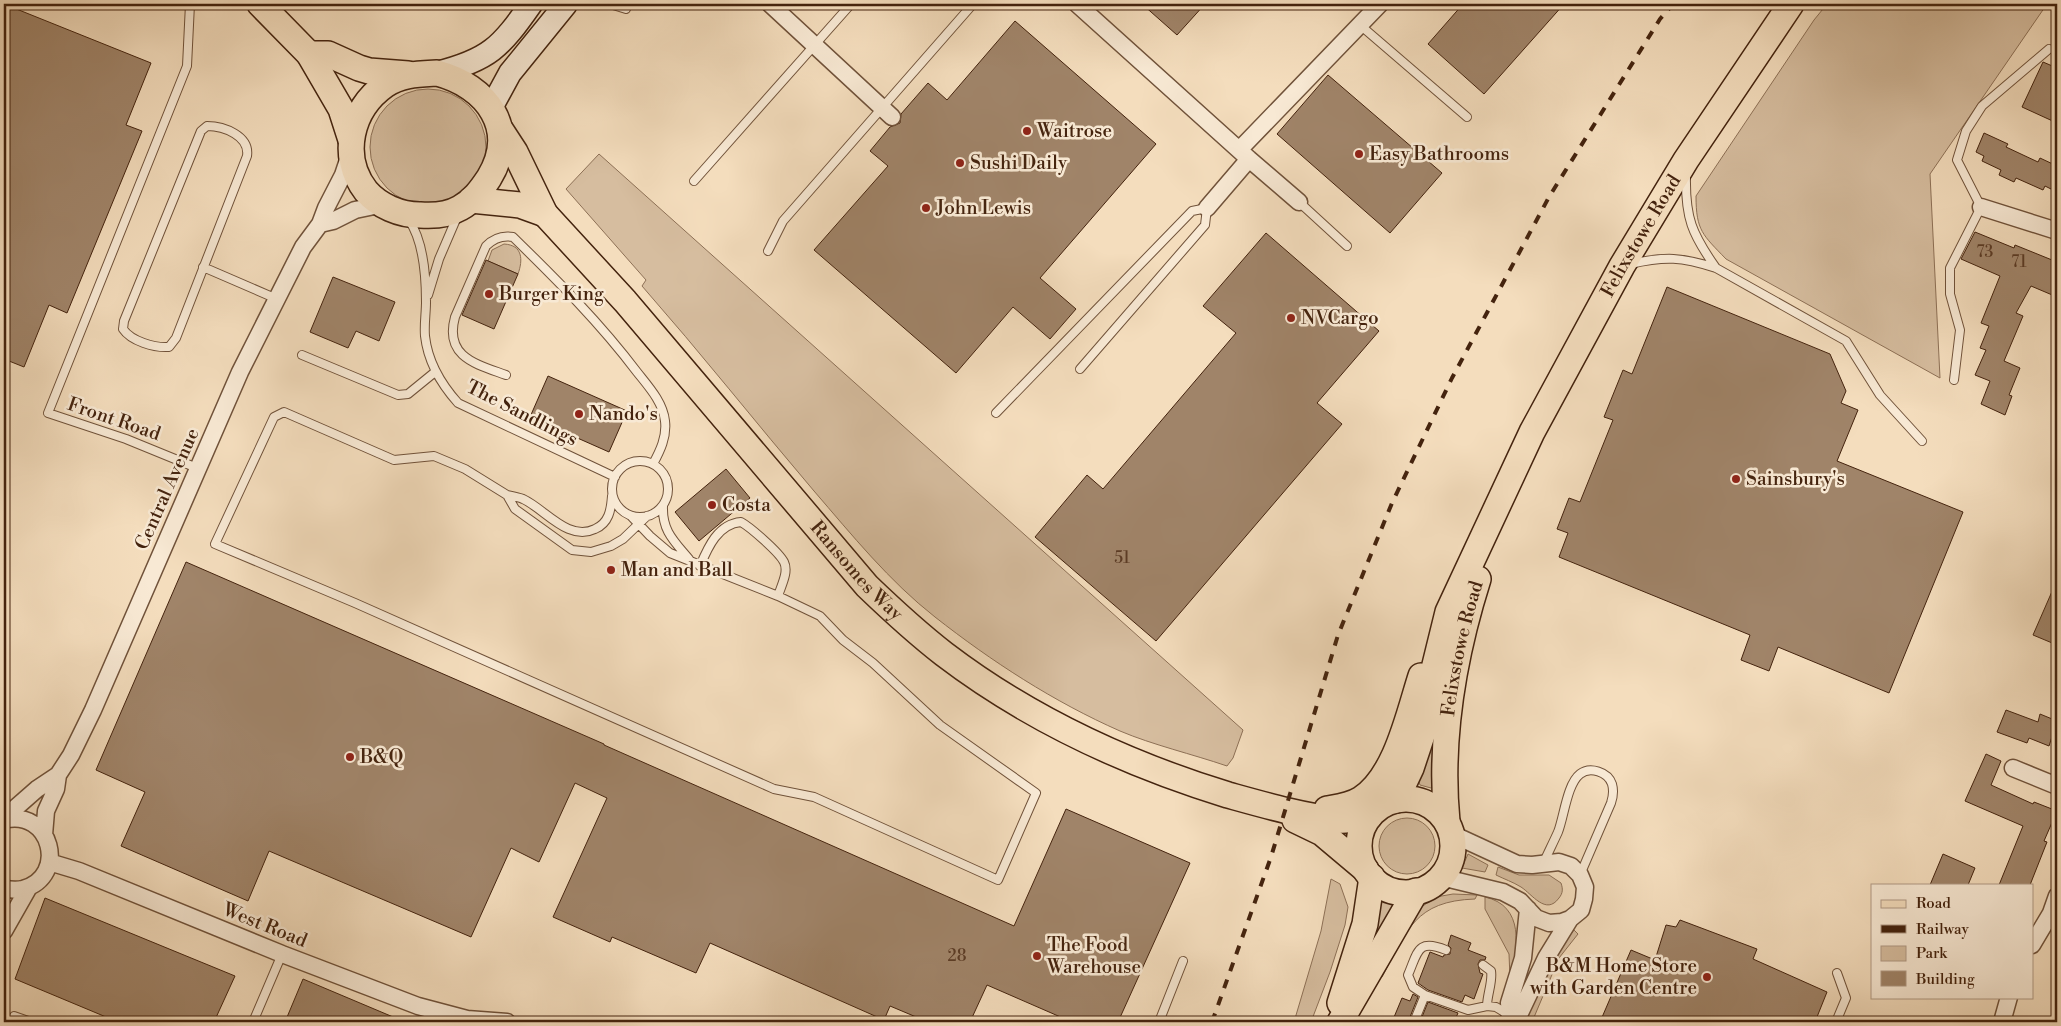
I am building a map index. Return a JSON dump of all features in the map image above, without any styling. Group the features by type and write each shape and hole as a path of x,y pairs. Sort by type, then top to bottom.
{"main road":[{"path":"260,4 309,54 341,109 359,181 370,195 394,209 435,216 466,204 481,191 495,168 500,142 496,118 475,90 452,77 437,73 410,74 369,71 328,54 309,54"},
{"name":"Felixstowe Road","path":"1396,800 1411,768 1426,723 1432,676 1448,612 1509,479 1589,325 1622,266 1686,160 1791,4"},
{"path":"351,147 356,120 366,102 386,84 410,74"},
{"name":"Ransomes Way","path":"496,118 545,214 631,308 867,586 918,633 946,655 1006,696 1063,728 1167,774 1261,804 1341,820 1369,817"},
{"path":"466,204 508,203 545,214"},
{"name":"Felixstowe Road","path":"1450,828 1446,740 1448,700 1452,676 1465,619 1509,479"},
{"path":"1300,812 1345,806 1352,803 1367,795 1383,776 1397,749 1422,673 1448,612"},
{"path":"1411,799 1426,803 1438,811 1450,828 1453,850 1450,864 1434,884 1416,892 1400,892 1385,887 1369,874 1361,857 1360,843 1363,829 1369,817 1381,806 1396,800 1411,799"},
{"name":"Ransomes Way","path":"1261,804 1322,833 1369,874"},
{"path":"1334,1022 1365,924 1369,874"},
{"path":"1340,1022 1416,892"}],"street":[{"path":"437,73 477,61 492,50 506,39 531,4"},
{"path":"496,118 510,73 566,4"},
{"path":"770,4 887,113"},
{"path":"1077,4 1244,155 1299,202"},
{"path":"1207,208 1244,155 1380,4"},
{"name":"Central Avenue","path":"4,819 37,788 58,774 71,754 93,710 240,372 304,247 320,224 343,175 351,147"},
{"path":"1981,207 2057,231"},
{"path":"320,224 333,221 355,210 394,209"},
{"path":"2013,768 2057,786"},
{"name":"Central Avenue","path":"44,834 46,811 56,789 58,774"},
{"name":"Central Avenue","path":"4,819 21,819 31,822 40,829 50,850 49,862"},
{"path":"1441,877 1503,892 1520,901 1536,918 1549,923 1570,919 1581,910 1584,899 1585,887 1580,875 1571,866 1559,862 1517,864 1450,828"},
{"path":"4,888 18,890 29,887 38,881 45,872 49,862"},
{"name":"West Road","path":"49,862 79,871 282,954 418,1006 469,1021 506,1022"},
{"path":"4,931 29,887"},
{"path":"2034,941 2057,896"},
{"path":"1528,909 1524,958 1509,1003 1509,1019 1520,1013 1546,958 1570,919"},
{"path":"2002,1022 2009,998"}],"lane":[{"name":"Front Road","path":"190,4 187,66 48,413 126,439 198,468"},
{"path":"610,4 626,9"},
{"path":"694,181 850,4"},
{"path":"768,251 783,221 887,113 973,4"},
{"path":"1360,24 1467,117"},
{"path":"1954,380 1960,330 1950,294 1950,268 1981,207 1957,160 1966,131 1982,106 2049,49"},
{"path":"207,126 214,126 242,137 248,150 203,267 176,338 169,347 158,347 127,335 122,329 124,320 202,131 207,126"},
{"path":"1686,160 1686,203 1692,230 1696,240 1716,268"},
{"path":"1299,202 1347,246"},
{"path":"426,302 439,259 466,204"},
{"path":"996,412 1192,211 1207,208 1205,225 1080,369"},
{"path":"394,209 418,236 426,302"},
{"path":"506,375 470,362 460,353 452,328 486,246 495,239 506,236 513,237 552,276 617,345 656,395 665,420 662,448 653,464"},
{"path":"1622,266 1654,259 1674,258 1694,261 1716,268 1846,341 1880,395 1922,441"},
{"path":"203,267 277,299"},
{"name":"The Sandlings","path":"426,302 425,336 435,372 458,403 615,477"},
{"path":"302,355 398,395 408,394 435,372"},
{"path":"612,490 618,506 631,516 665,550 689,559 700,566 778,596 820,616 843,640 873,662 940,725 1036,794 998,880 814,797 774,789 355,603 215,544 274,417 284,412 394,460 434,456 465,469 508,495 522,498 565,527 586,533 600,527 609,516 612,490 615,477 620,469 636,461 653,464 661,470 666,478 668,487 662,517 667,532 689,559"},
{"path":"508,495 516,509 572,550 583,553 603,550 612,546 623,539 647,516 663,506"},
{"path":"631,516 647,516"},
{"path":"700,566 712,541 732,523 741,522 754,531 784,561 785,574 778,596"},
{"path":"1543,864 1559,830 1574,782 1580,774 1588,770 1596,771 1606,774 1612,782 1613,792 1611,803 1580,875"},
{"path":"1446,950 1432,944 1420,949 1408,975 1413,986 1425,995 1468,1010 1487,1006 1496,1007 1509,1019"},
{"path":"253,1022 282,954"},
{"path":"1159,1022 1183,961"},
{"path":"1483,965 1491,971 1492,978 1489,985 1487,1006"},
{"path":"1836,1022 1846,998 1837,973"},
{"path":"1414,1022 1425,995"},
{"path":"14,1016 31,1022"}],"green space":[{"path":"1827,4 2047,4 1930,174 1940,378 1726,259 1706,238 1699,225 1696,196 1814,20"},
{"path":"428,89 450,93 469,106 482,125 486,147 482,169 469,188 450,201 428,205 406,201 387,188 374,169 370,147 374,125 387,106 406,93"},
{"path":"599,154 1243,730 1233,758 1227,766 1120,731 1047,694 978,649 935,617 902,588 857,541 792,465 642,286 646,280 566,189"},
{"path":"504,244 515,247 520,254 521,264 518,274 488,261 492,250"},
{"path":"1435,734 1433,786 1431,788 1420,785 1418,780"},
{"path":"1407,818 1418,820 1427,826 1433,835 1435,846 1433,857 1427,866 1418,872 1407,874 1396,872 1387,866 1381,857 1379,846 1381,835 1387,826 1396,820"},
{"path":"1468,854 1488,865 1485,872 1462,868"},
{"path":"1498,867 1519,875 1549,875 1561,883 1561,894 1554,903 1549,905 1539,902 1521,887 1496,875"},
{"path":"1331,879 1340,884 1348,907 1345,925 1311,1022 1294,1022 1321,931"},
{"path":"1453,894 1477,895 1475,899 1439,905 1426,912 1415,921 1407,932 1382,977 1378,975 1417,910 1436,897"},
{"path":"1485,897 1498,902 1507,909 1513,919 1516,930 1516,942 1510,978 1509,954 1485,909"},
{"path":"1380,900 1396,905 1379,931 1377,929"},
{"path":"1574,930 1578,934 1559,958 1532,1022 1524,1022 1551,962"}],"building":[{"path":"4,4 151,63 126,125 142,131 67,313 49,305 24,367 4,359"},
{"path":"1142,4 1205,4 1177,35"},
{"path":"1463,4 1564,4 1484,94 1428,44"},
{"path":"1015,21 1156,144 1040,278 1076,309 1050,339 1013,307 956,373 814,250 888,166 870,151 890,127 900,123 901,114 928,83 947,100"},
{"path":"2043,62 2057,68 2057,123 2022,107"},
{"name":"Easy Bathrooms","path":"1328,75 1442,173 1390,233 1277,134"},
{"path":"1984,133 2008,144 2006,147 2038,162 2040,158 2057,166 2057,176 2051,189 2045,186 2043,190 2016,178 2014,182 1999,175 2001,170 1982,161 1984,156 1976,152"},
{"path":"1975,232 2014,248 2015,245 2057,262 2057,297 2031,286 2016,313 2023,316 2004,361 2020,368 2009,395 2012,396 2005,415 1981,404 1990,381 1975,375 1986,350 1980,348 1989,326 1981,323 2000,276 1961,259"},
{"path":"1266,233 1379,331 1317,403 1342,424 1156,641 1035,537 1087,475 1103,489 1236,333 1203,306"},
{"name":"Burger King","path":"486,260 518,274 494,329 462,315"},
{"path":"333,277 395,302 379,341 356,331 348,348 310,332"},
{"name":"Sainsbury's","path":"1667,287 1830,354 1846,391 1841,403 1858,410 1837,461 1963,512 1889,693 1778,647 1769,671 1741,660 1750,635 1559,557 1568,533 1557,529 1569,498 1580,502 1613,420 1604,417 1623,370 1632,374"},
{"name":"Nando's","path":"548,376 627,411 609,452 530,417"},
{"name":"Costa","path":"726,469 750,498 699,541 675,512"},
{"path":"186,562 604,744 1014,926 1066,809 1190,863 1118,1022 1072,1022 987,985 970,1022 928,1022 890,1006 884,1020 710,943 696,973 612,937 610,942 553,917 607,798 575,783 539,862 511,848 471,937 269,851 248,901 121,846 145,792 96,770"},
{"path":"2057,580 2057,645 2033,635"},
{"path":"2006,710 2038,722 2040,714 2057,721 2049,746 2029,738 2027,743 1997,732"},
{"path":"1986,754 2001,761 1991,785 2033,804 2034,802 2057,811 2044,841 2047,842 2030,884 1999,884 2023,826 1965,801"},
{"path":"1943,854 1975,868 1968,884 1930,884"},
{"path":"45,898 235,976 214,1022 118,1022 15,979"},
{"name":"B&M Home Store with Garden Centre","path":"1680,920 1757,949 1753,959 1827,992 1815,1022 1600,1022 1631,950 1655,960 1666,925 1676,927"},
{"path":"1451,935 1471,943 1468,950 1486,957 1485,960 1480,960 1478,964 1480,973 1483,974 1474,999 1465,995 1462,1002 1428,990 1418,983 1430,952 1443,957 1450,954 1451,948 1448,945"},
{"path":"303,979 405,1022 285,1022"},
{"path":"1413,994 1418,997 1408,1022 1392,1022 1402,998 1410,1001"},
{"path":"1428,1002 1458,1013 1454,1022 1420,1022"}],"railway":[{"path":"1212,1022 1271,857 1338,635 1392,503 1452,378 1549,197 1660,19 1673,4"}],"place":[{"name":"Waitrose","path":"1027,131"},
{"name":"Easy Bathrooms","path":"1359,154"},
{"name":"Sushi Daily","path":"960,163"},
{"name":"John Lewis","path":"926,208"},
{"name":"Burger King","path":"489,294"},
{"name":"NVCargo","path":"1291,318"},
{"name":"Nando's","path":"579,414"},
{"name":"Sainsbury's","path":"1736,479"},
{"name":"Costa","path":"712,505"},
{"name":"Man and Ball","path":"611,570"},
{"name":"B&Q","path":"350,757"},
{"name":"The Food Warehouse","path":"1037,956"},
{"name":"B&M Home Store with Garden Centre","path":"1707,977"}]}
